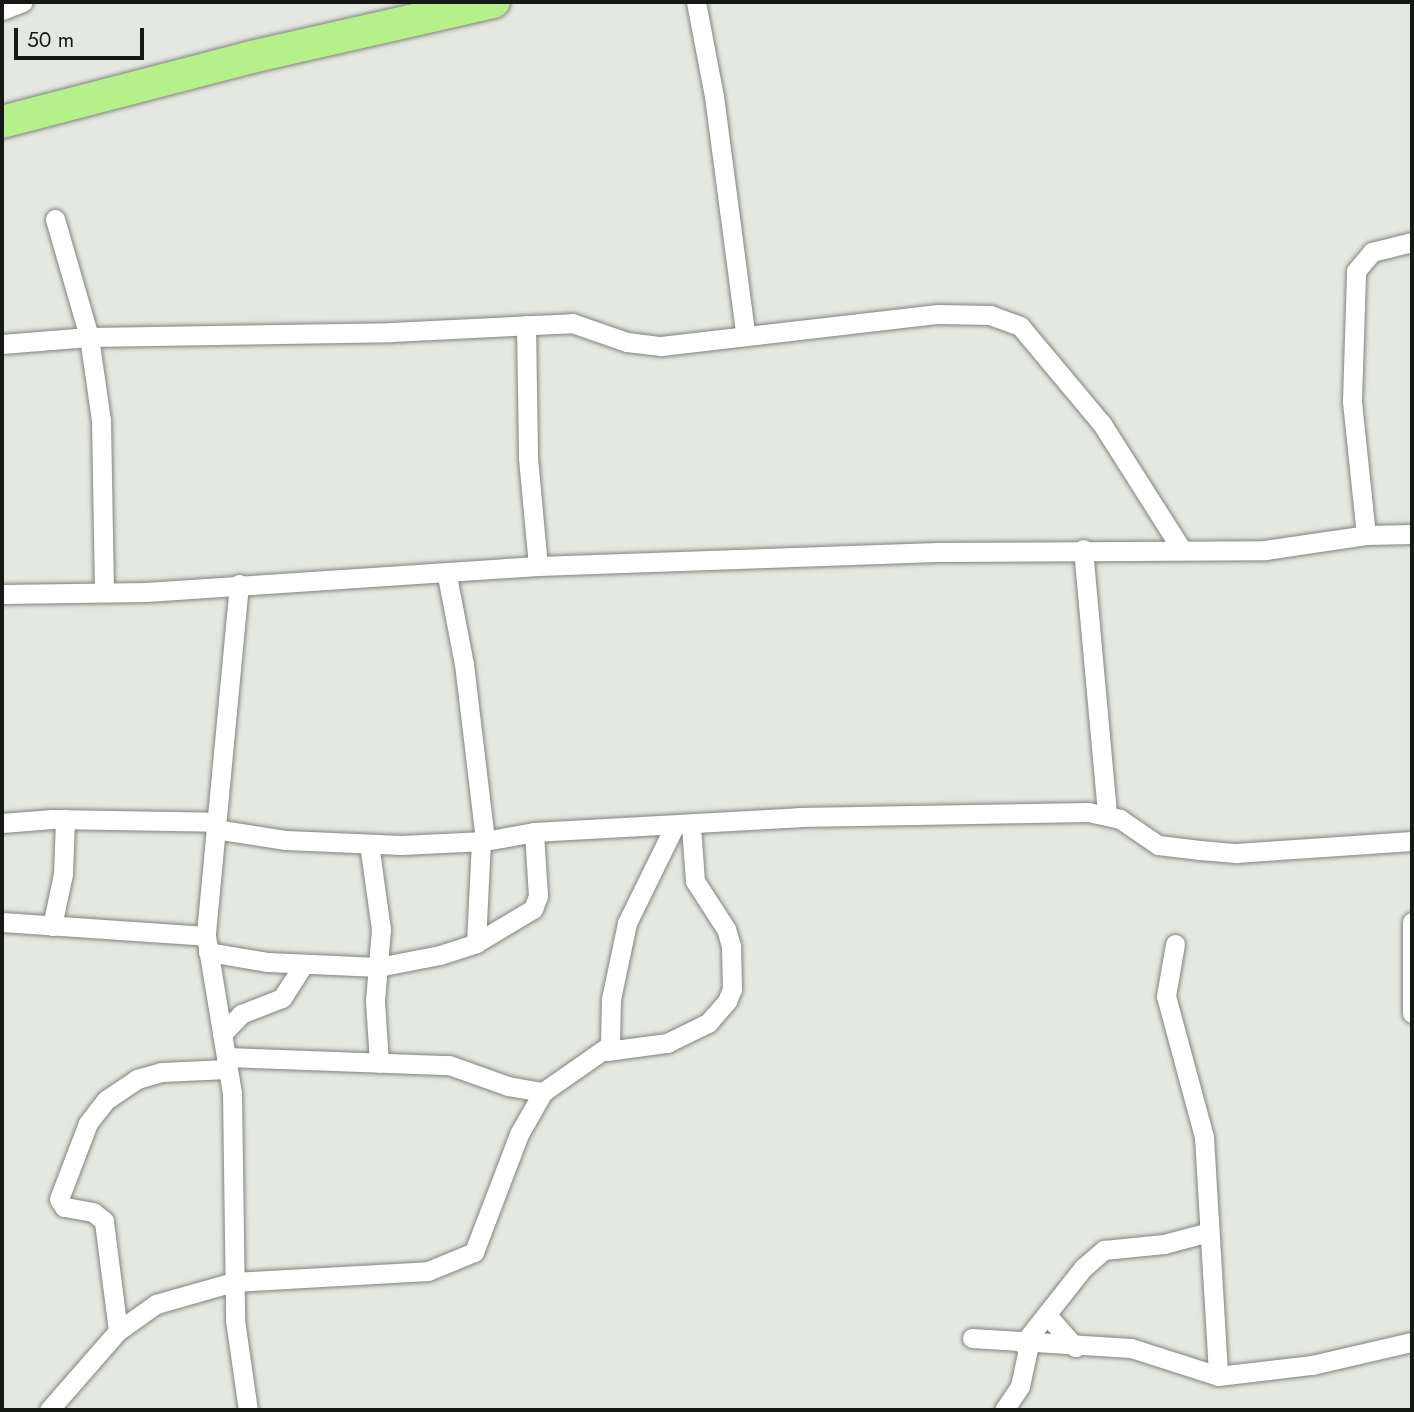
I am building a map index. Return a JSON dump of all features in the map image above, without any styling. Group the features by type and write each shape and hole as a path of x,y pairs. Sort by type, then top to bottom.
{"highway":[{"path":"2,122 251,57 494,2"}],"street":[{"path":"2,10 23,2"},
{"path":"696,2 714,96 746,332"},
{"path":"55,219 89,337 105,469 104,592"},
{"path":"1366,535 1353,401 1356,271 1372,252 1412,242"},
{"path":"2,344 89,337 391,332 581,324 627,342 661,346 746,332 965,312 1013,321 1102,424 1182,550"},
{"path":"526,325 528,458 538,566"},
{"path":"2,594 104,592 447,576 538,566 1083,549 1265,550 1366,535 1412,534"},
{"path":"1083,549 1107,815"},
{"path":"447,576 464,664 483,841 476,943"},
{"path":"239,584 207,944 227,1063 233,1282 248,1410"},
{"path":"2,823 65,819 216,825 286,840 369,844 483,841 534,832 682,827 799,817 1107,815 1158,845 1200,850 1236,853 1412,841"},
{"path":"52,926 64,874 65,819"},
{"path":"607,1051 612,1040 611,999 627,923 682,827"},
{"path":"49,1410 118,1331 156,1304 233,1282 395,1276 461,1261 481,1241 519,1134 543,1092 607,1051 667,1043 708,1023 727,1001 732,989 731,946 726,929 695,881 682,827"},
{"path":"2,922 207,944 304,964 378,967 440,956 476,943 533,909 538,896 534,832"},
{"path":"369,844 381,929 378,967 379,1063"},
{"path":"1412,922 1412,1013"},
{"path":"1175,944 1166,996 1204,1137 1209,1232 1214,1255 1217,1376"},
{"path":"222,1034 241,1014 282,998 304,964"},
{"path":"118,1331 104,1221 93,1212 64,1207 59,1199 88,1123 106,1100 137,1079 161,1072 227,1063 379,1063 462,1066 501,1083 543,1092"},
{"path":"1004,1410 1020,1386 1026,1344 1083,1268 1104,1250 1164,1244 1209,1232"},
{"path":"1047,1315 1074,1347"},
{"path":"972,1338 1026,1344 1131,1348 1217,1376 1312,1365 1412,1342"}]}
